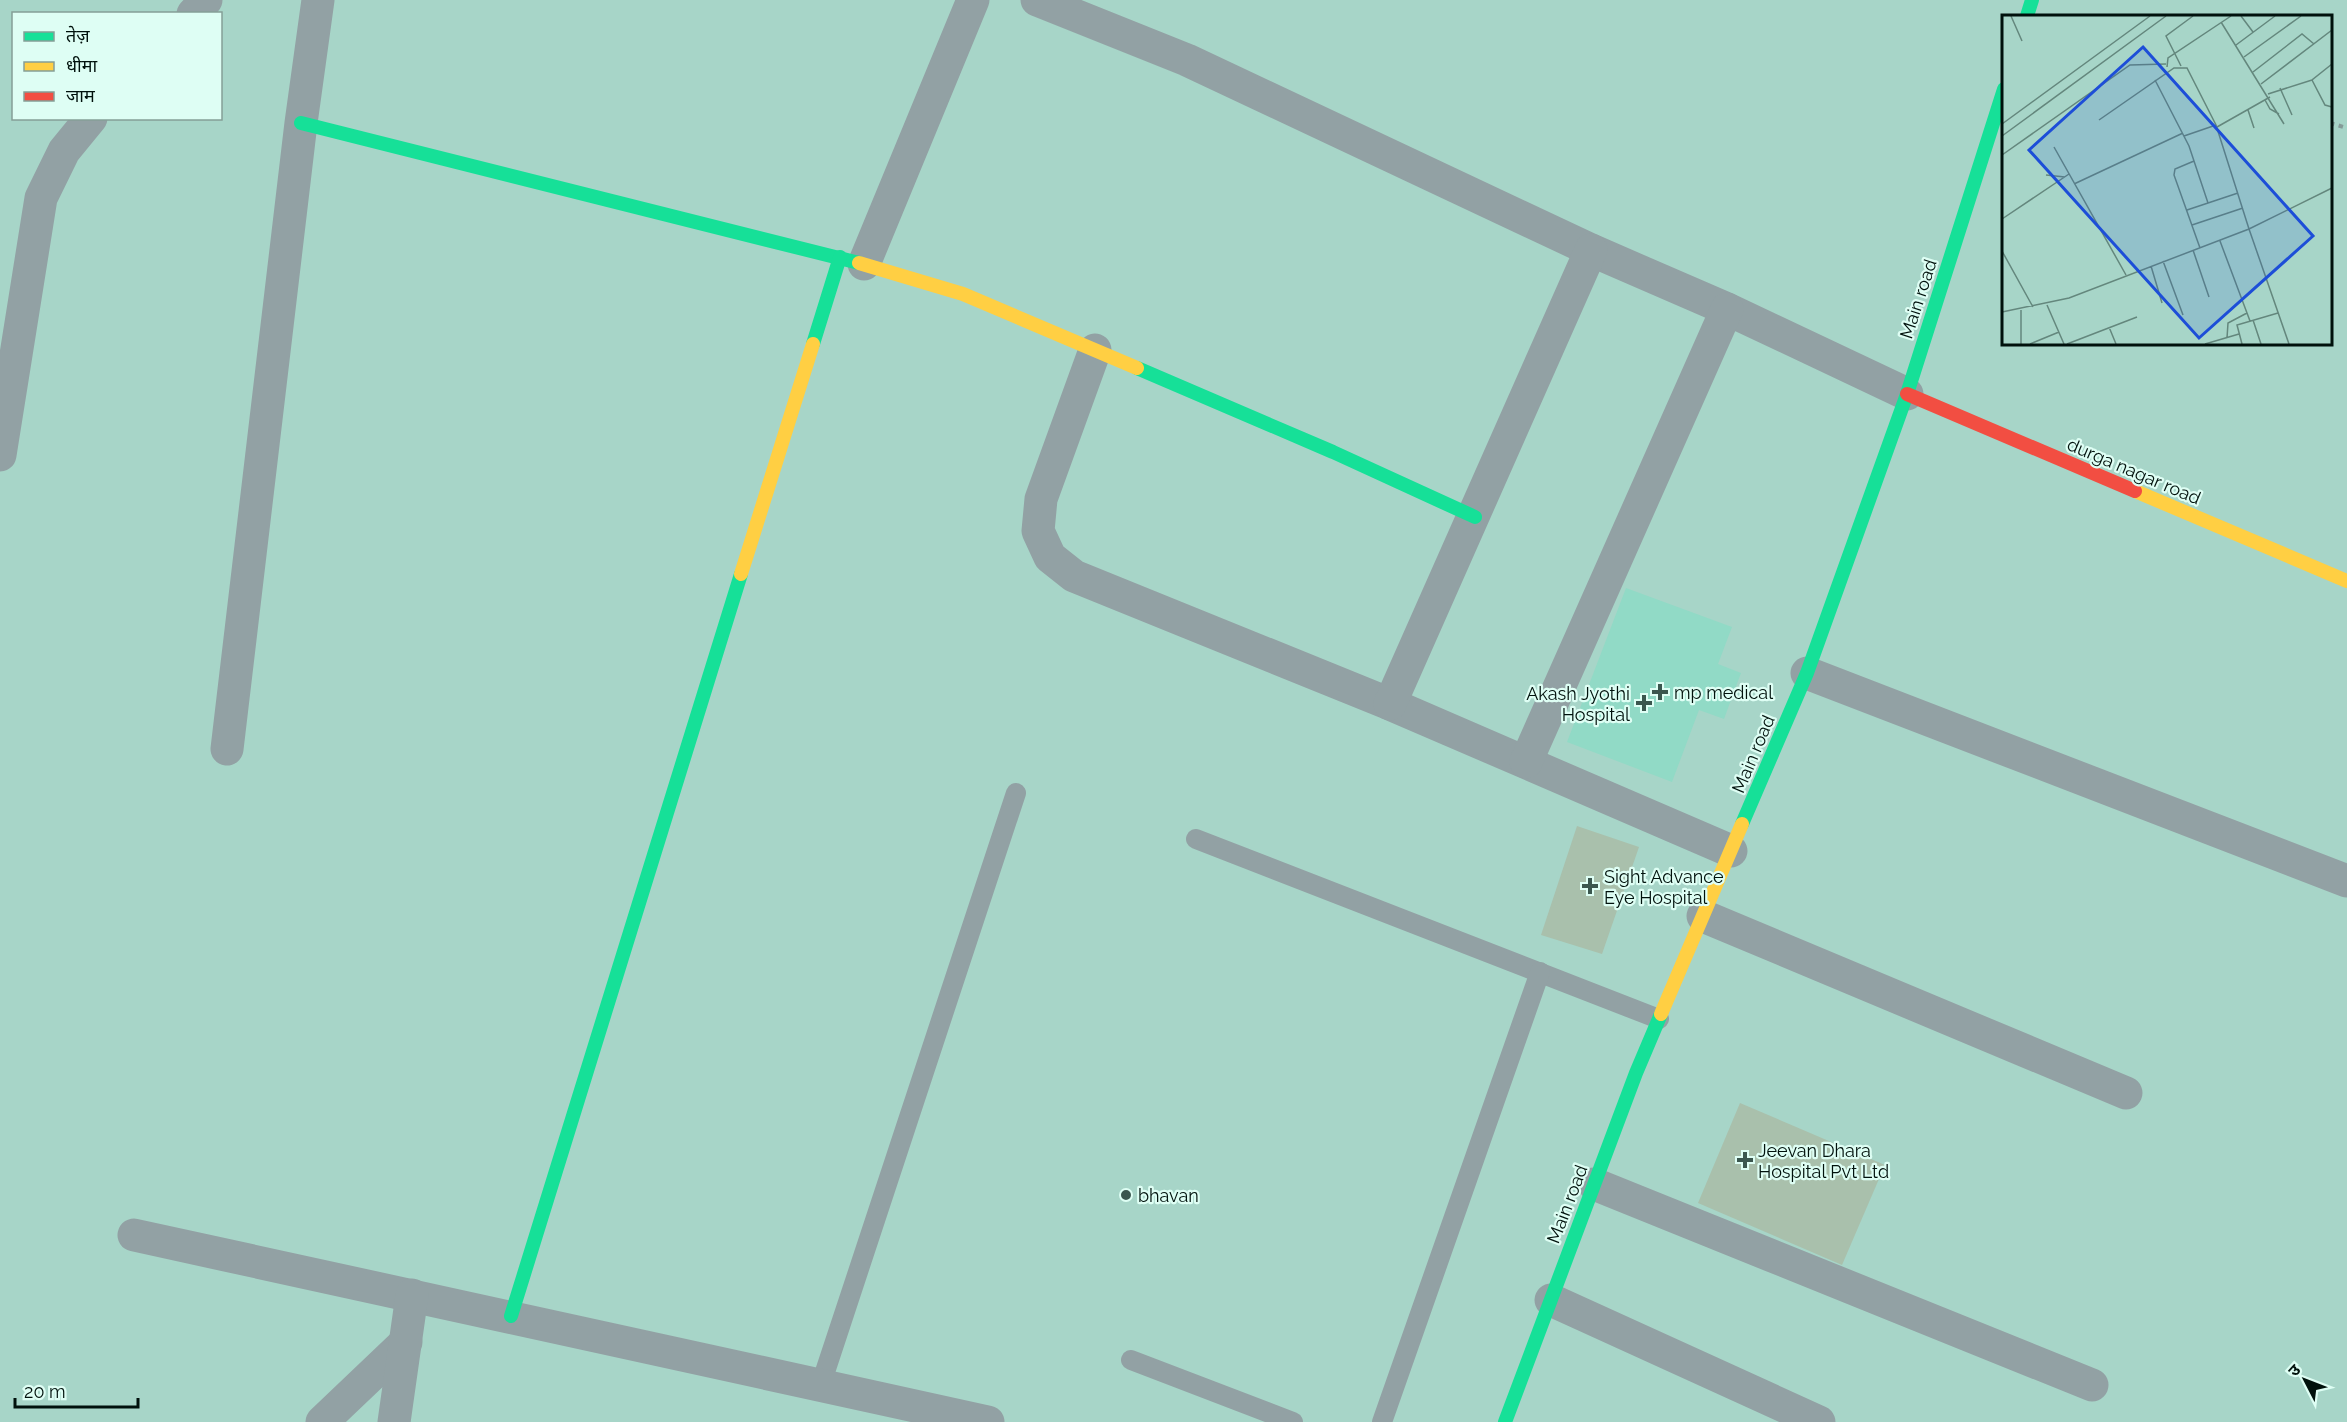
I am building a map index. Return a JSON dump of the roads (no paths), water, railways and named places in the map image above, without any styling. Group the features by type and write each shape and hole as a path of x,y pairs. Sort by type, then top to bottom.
{"street":[{"path":"195,12 206,0"},
{"path":"227,749 301,123 318,0"},
{"path":"511,1316 852,261 973,0"},
{"path":"1036,0 1187,60 1591,250 1727,309 1907,394"},
{"path":"2027,15 2032,0"},
{"name":"Main road","path":"1505,1422 1659,1018 1807,673 1907,394 2002,95"},
{"path":"0,455 41,198 64,151 89,120"},
{"path":"301,123 852,261 963,294 1333,452 1475,517"},
{"path":"1390,704 1475,517 1591,250"},
{"path":"1526,762 1727,309"},
{"path":"1095,350 1041,499 1038,531 1050,557 1074,576 1390,704 1731,851"},
{"name":"durga nagar road","path":"1907,394 2347,581"},
{"path":"1807,673 2347,881"},
{"path":"1703,916 2126,1093"},
{"path":"1594,1184 2092,1385"},
{"path":"134,1235 987,1422"},
{"path":"394,1422 412,1295"},
{"path":"1551,1300 1819,1422"},
{"path":"322,1422 406,1342"}],"lane":[{"path":"821,1384 1016,793"},
{"path":"1196,839 1659,1018"},
{"path":"1382,1422 1540,972"},
{"path":"1131,1360 1293,1422"}],"place":[{"name":"mp medical","path":"1660,692"},
{"name":"Akash Jyothi Hospital","path":"1644,703"},
{"name":"Sight Advance Eye Hospital","path":"1590,886"},
{"name":"Jeevan Dhara Hospital Pvt Ltd","path":"1745,1160"},
{"name":"bhavan","path":"1126,1195"}]}
